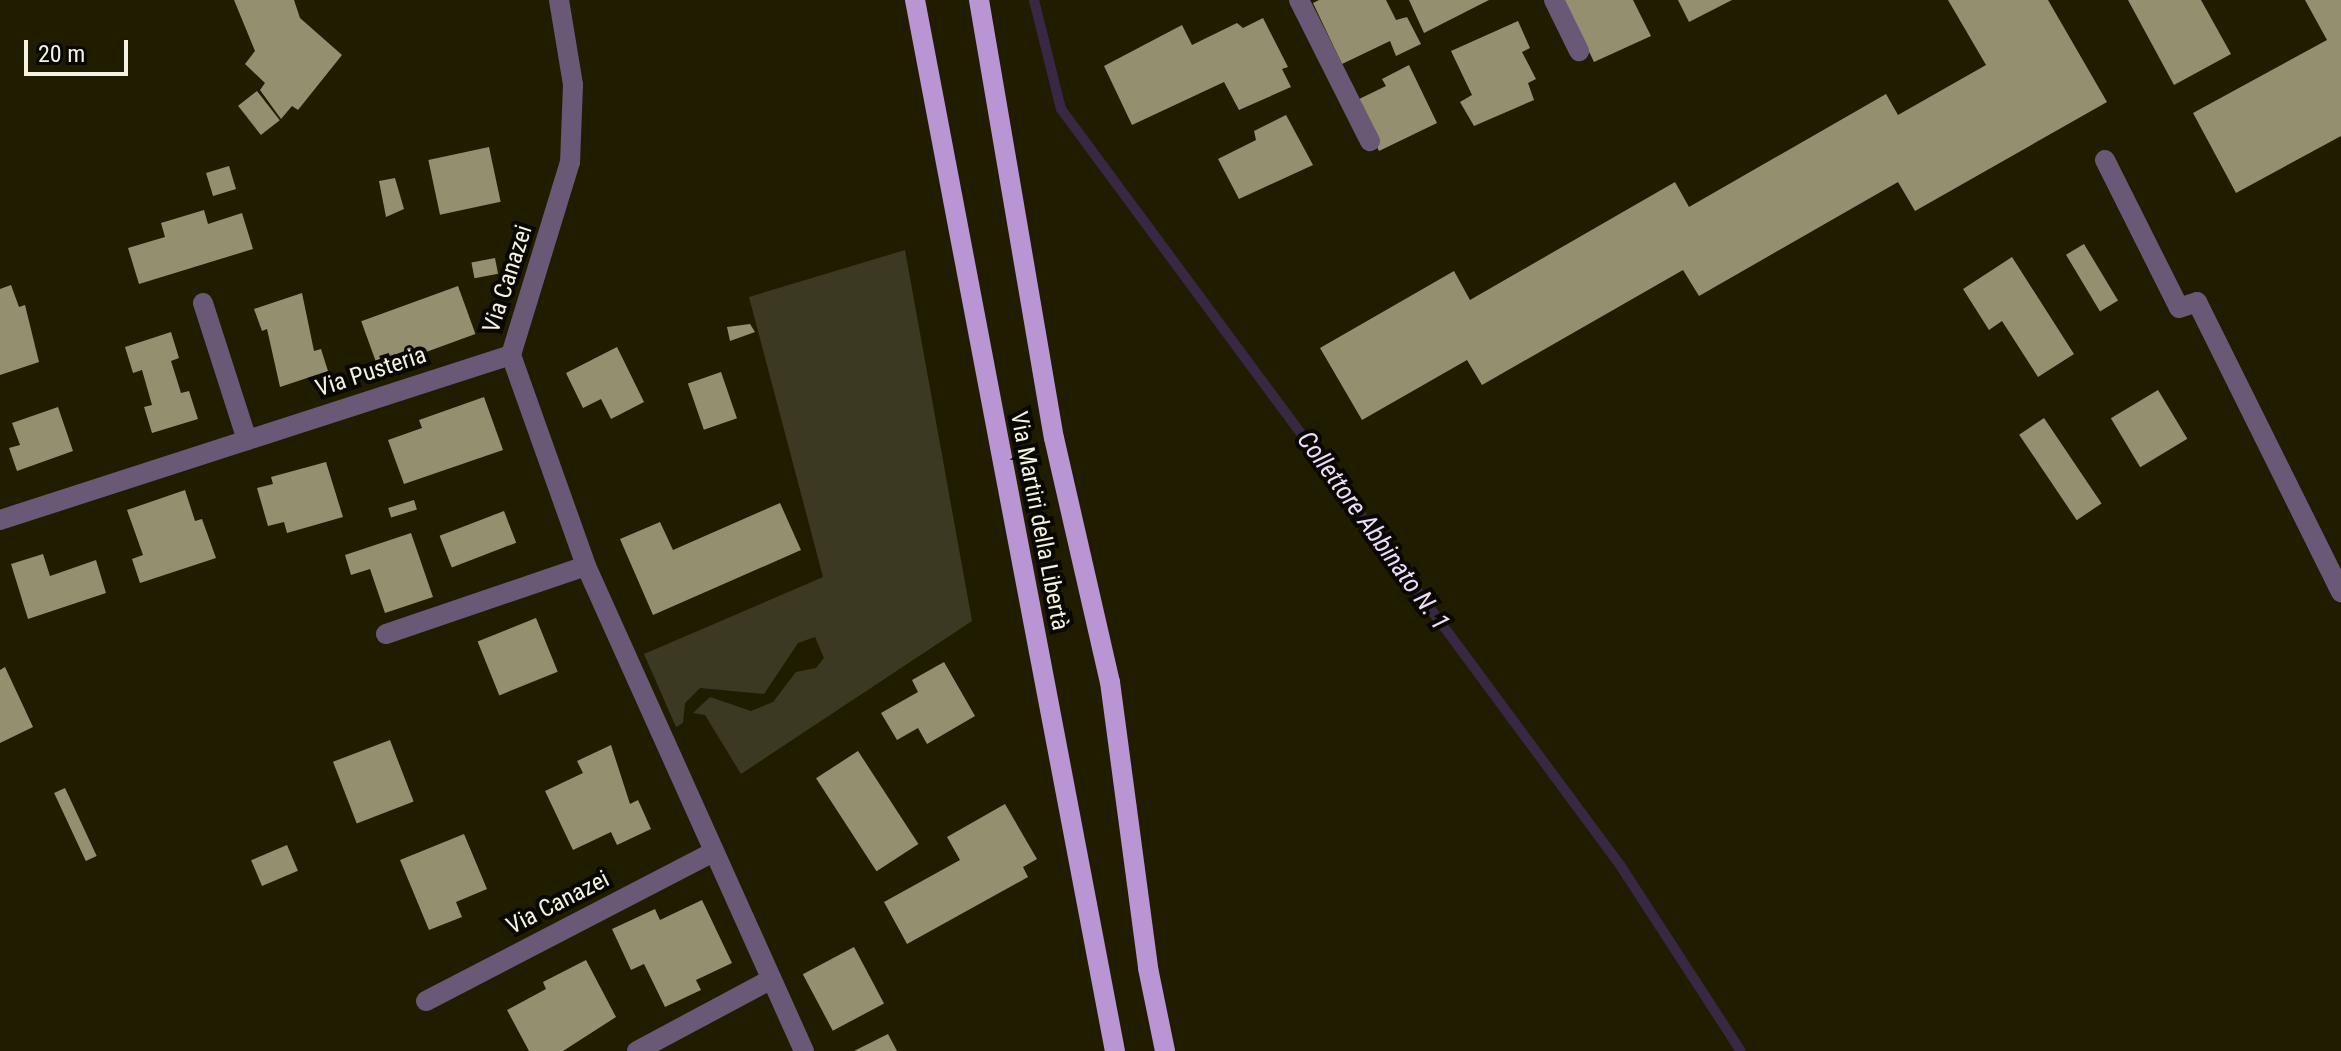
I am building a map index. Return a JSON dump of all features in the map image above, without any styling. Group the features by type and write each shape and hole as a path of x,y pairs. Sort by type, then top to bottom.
{"main road":[{"name":"Via Martiri della Libertà","path":"915,0 1115,1051"},
{"name":"Via Martiri della Libertà","path":"979,0 1054,438 1110,682 1148,968 1165,1051"}],"street":[{"name":"Via Canazei","path":"559,0 573,85 570,162 511,355 586,566 804,1051"},
{"path":"1299,0 1370,141"},
{"path":"1554,0 1579,51"},
{"path":"2105,160 2179,308 2197,302 2341,592"},
{"path":"203,303 247,440"},
{"name":"Via Pusteria","path":"0,520 511,355"},
{"path":"386,634 586,566"},
{"name":"Via Canazei","path":"426,1001 714,852"},
{"path":"637,1051 770,980"}],"shaded area":[{"path":"905,250 972,621 741,774 705,715 693,713 710,697 751,711 773,702 796,672 816,668 824,658 815,637 798,643 764,694 700,688 685,703 683,723 676,727 644,654 823,577 749,297"}],"building":[{"path":"234,0 294,0 300,18 342,55 298,110 292,106 281,119 260,90 265,83 245,64 255,51"},
{"path":"1319,0 1386,0 1396,20 1407,17 1421,44 1396,56 1390,41 1342,64 1313,3"},
{"path":"1409,0 1489,0 1424,33"},
{"path":"1564,0 1633,0 1651,36 1594,62"},
{"path":"1678,0 1732,0 1689,22"},
{"path":"1948,0 2048,0 2107,102 1915,211 1898,182 1699,296 1683,270 1482,385 1467,360 1362,420 1320,348 1454,271 1470,300 1675,182 1689,207 1886,94 1898,115 1986,65"},
{"path":"2128,0 2201,0 2231,54 2174,85"},
{"path":"2305,0 2341,0 2341,136 2236,193 2193,113 2327,40"},
{"path":"1263,18 1288,67 1282,69 1291,87 1239,110 1224,82 1132,125 1104,66 1182,25 1192,45 1237,23 1243,28"},
{"path":"1518,21 1530,48 1522,52 1536,79 1528,83 1534,100 1474,126 1460,102 1472,95 1451,51"},
{"path":"1409,65 1437,123 1379,151 1355,101 1386,86 1382,79"},
{"path":"257,91 280,120 261,135 238,106"},
{"path":"1286,115 1313,165 1239,199 1218,159 1256,140 1254,131"},
{"path":"489,147 501,202 440,215 428,160"},
{"path":"229,166 236,189 213,196 206,173"},
{"path":"395,178 404,209 386,217 379,181"},
{"path":"204,210 208,224 242,213 253,249 139,284 128,248 165,237 161,223"},
{"path":"2084,244 2118,301 2100,311 2066,255"},
{"path":"2012,257 2074,354 2038,377 2002,321 1989,330 1963,289"},
{"path":"495,258 498,274 474,278 471,263"},
{"path":"11,285 19,307 25,305 39,362 0,375 0,289"},
{"path":"458,286 475,334 379,369 361,321"},
{"path":"302,293 314,351 321,349 328,371 280,387 267,329 262,331 254,309"},
{"path":"750,324 755,332 730,341 727,327"},
{"path":"171,332 179,358 171,361 181,393 189,391 198,419 152,433 144,407 152,405 142,370 133,373 125,347"},
{"path":"617,347 644,402 611,419 601,399 583,408 566,373"},
{"path":"721,372 737,418 704,430 688,383"},
{"path":"2158,390 2187,439 2140,467 2111,418"},
{"path":"484,397 503,450 404,484 388,440 422,428 419,420"},
{"path":"58,407 73,451 17,471 9,448 20,445 12,423"},
{"path":"2044,418 2102,503 2077,520 2019,435"},
{"path":"326,462 343,517 287,533 284,522 268,526 257,488 273,484 271,477"},
{"path":"185,490 195,521 202,519 216,558 140,583 132,559 143,555 127,510"},
{"path":"414,500 417,510 391,517 388,508"},
{"path":"780,503 801,550 653,615 620,539 660,522 673,550"},
{"path":"504,511 516,543 452,567 440,536"},
{"path":"411,533 433,597 385,613 370,569 351,575 345,555"},
{"path":"43,554 50,576 96,560 106,593 28,619 11,564"},
{"path":"536,618 558,672 499,695 478,642"},
{"path":"944,662 975,716 927,744 918,728 897,740 881,713 918,692 912,680"},
{"path":"5,667 33,727 0,743 0,670"},
{"path":"390,740 414,802 357,823 333,762"},
{"path":"611,745 630,804 638,800 651,829 617,845 611,832 573,850 545,791 583,773 577,761"},
{"path":"858,751 918,844 877,871 816,778"},
{"path":"65,788 97,856 86,861 54,793"},
{"path":"1005,804 1037,859 1023,867 1028,877 907,944 884,902 960,860 947,837"},
{"path":"464,834 487,889 456,902 462,917 429,930 400,860"},
{"path":"287,845 298,871 262,886 251,860"},
{"path":"702,900 732,963 696,980 701,990 665,1007 644,964 631,970 612,929 655,909 660,920"},
{"path":"854,947 884,1004 833,1031 803,974"},
{"path":"586,960 616,1017 563,1051 529,1051 507,1010 546,989 543,982"},
{"path":"888,1034 897,1051 854,1051"}],"waterway":[{"name":"Collettore Abbinato N. 1","path":"1034,0 1061,109 1620,865 1741,1051"}]}
